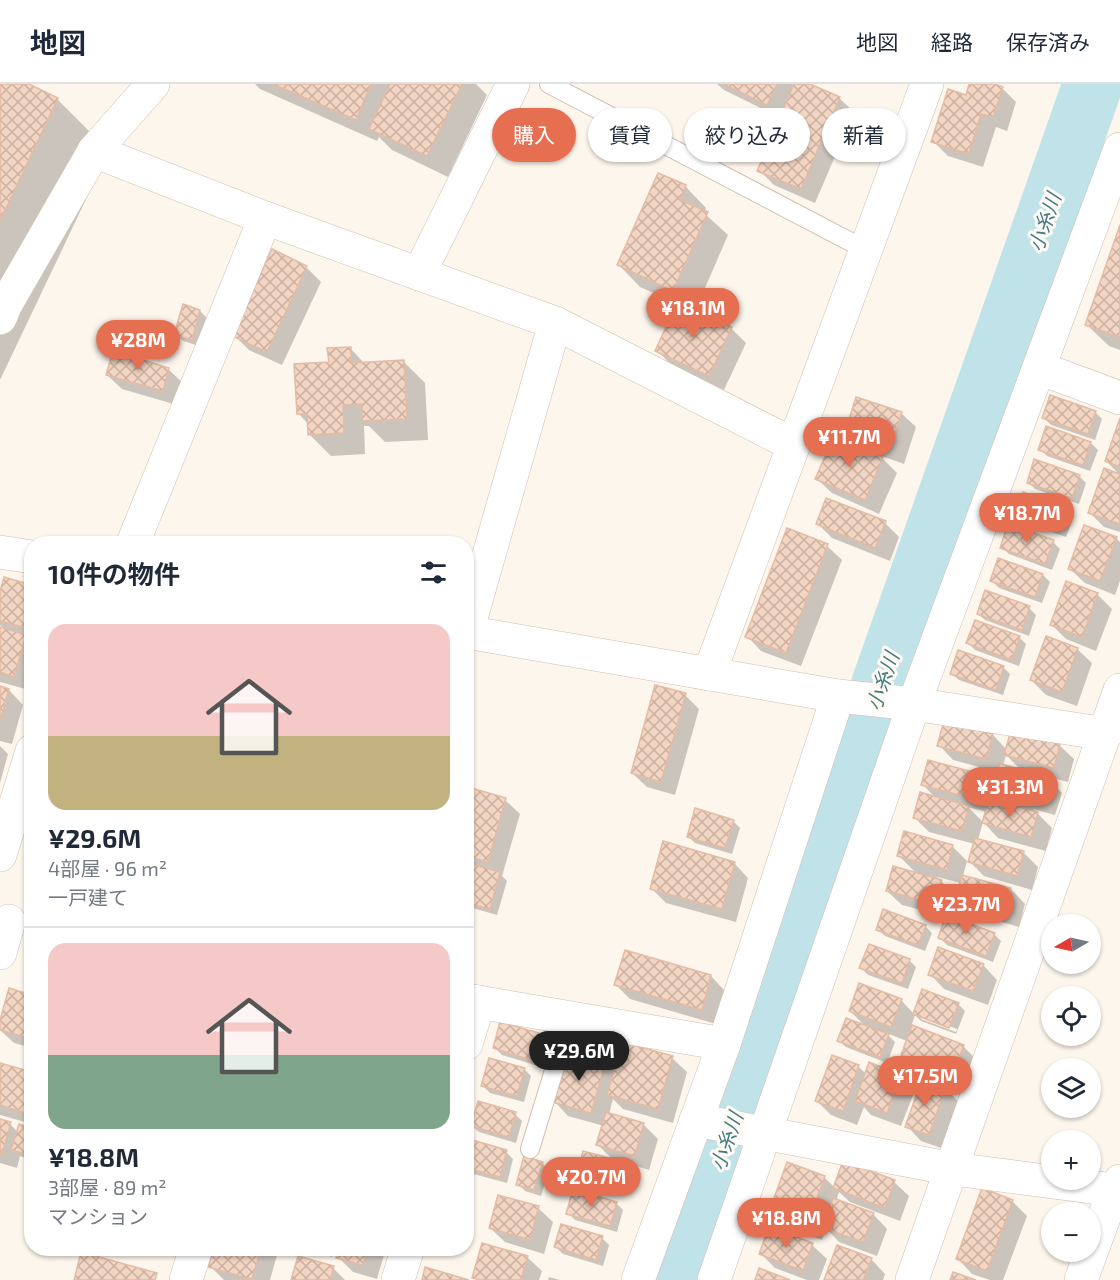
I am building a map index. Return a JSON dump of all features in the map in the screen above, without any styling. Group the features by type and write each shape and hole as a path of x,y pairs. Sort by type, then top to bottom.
{"street":[{"path":"0,318 94,152 153,84"},
{"path":"419,274 513,84"},
{"path":"709,674 927,84"},
{"path":"714,1280 914,704 1120,149"},
{"path":"94,152 265,218 555,323 794,445"},
{"path":"136,536 265,218"},
{"path":"474,607 555,323"},
{"path":"1039,368 1120,398"},
{"path":"0,552 24,556"},
{"path":"474,633 838,696 914,704 1106,734"},
{"path":"912,1280 1120,690"},
{"path":"638,1280 724,1044 838,696"},
{"path":"0,855 24,777"},
{"path":"0,952 14,921"},
{"path":"474,1001 724,1044"},
{"path":"696,1120 953,1169 1117,1186 1081,1280"},
{"path":"186,1280 194,1256"},
{"path":"398,1280 406,1256"}],"lane":[{"path":"549,84 866,250"},
{"path":"530,1149 570,1018"}],"building":[{"path":"0,84 29,84 58,98 0,221"},
{"path":"273,84 371,84 356,120"},
{"path":"390,84 462,84 427,156 369,129"},
{"path":"724,84 777,84 767,105"},
{"path":"794,84 810,84 840,97 835,108 822,108 822,139 801,189 757,171 761,162 810,162 810,108 784,108"},
{"path":"969,84 995,84 1003,87 993,117 981,114 969,154 931,142 948,89 966,95"},
{"path":"658,173 686,185 680,200 708,212 673,291 617,265"},
{"path":"1120,225 1120,337 1085,325"},
{"path":"272,249 307,266 267,352 232,336"},
{"path":"678,301 732,327 709,376 655,351"},
{"path":"183,304 200,310 192,340 174,335"},
{"path":"351,347 351,363 404,360 407,419 362,421 362,404 343,405 344,433 308,435 307,414 297,414 294,364 329,362 327,348"},
{"path":"113,351 169,368 163,391 106,375"},
{"path":"1050,395 1096,411 1088,434 1042,418"},
{"path":"856,397 902,412 889,450 844,435"},
{"path":"1120,418 1120,467 1105,461"},
{"path":"1046,426 1091,442 1083,465 1038,450"},
{"path":"834,436 883,457 865,500 815,479"},
{"path":"1034,459 1080,475 1072,498 1027,483"},
{"path":"1104,468 1120,474 1120,524 1088,513"},
{"path":"1023,492 1068,508 1060,531 1014,516"},
{"path":"826,498 886,521 875,548 816,524"},
{"path":"1008,524 1054,540 1045,564 1000,548"},
{"path":"1084,525 1117,537 1100,581 1068,569"},
{"path":"787,528 828,544 786,653 745,637"},
{"path":"998,558 1043,574 1035,597 990,581"},
{"path":"4,577 24,583 24,627 0,621 0,591"},
{"path":"1066,581 1098,593 1082,637 1050,625"},
{"path":"985,590 1030,606 1022,630 977,614"},
{"path":"975,620 1020,636 1012,660 966,643"},
{"path":"0,627 24,634 24,642 14,677 0,672"},
{"path":"1046,636 1078,648 1062,692 1030,680"},
{"path":"958,650 1004,666 996,690 950,674"},
{"path":"655,685 686,693 661,782 631,773"},
{"path":"0,686 9,689 0,721"},
{"path":"944,721 993,734 986,759 937,746"},
{"path":"1011,730 1060,744 1054,768 1004,755"},
{"path":"928,760 977,773 971,798 921,785"},
{"path":"998,763 1048,777 1041,802 992,788"},
{"path":"474,789 506,798 488,862 474,858"},
{"path":"920,792 969,806 962,831 913,818"},
{"path":"989,799 1038,812 1031,837 982,823"},
{"path":"695,808 734,820 725,848 687,837"},
{"path":"904,831 953,845 947,870 897,856"},
{"path":"975,838 1024,851 1017,876 968,862"},
{"path":"663,841 735,862 722,909 650,889"},
{"path":"474,865 500,872 490,909 474,905"},
{"path":"893,866 942,880 935,904 886,891"},
{"path":"962,875 1011,888 1005,913 955,899"},
{"path":"883,909 926,925 918,945 876,930"},
{"path":"946,915 995,933 986,956 938,938"},
{"path":"869,944 910,959 902,983 859,968"},
{"path":"938,947 984,964 973,991 928,975"},
{"path":"625,950 711,975 702,1010 614,985"},
{"path":"859,983 902,999 891,1027 849,1011"},
{"path":"9,988 24,993 24,1037 0,1030 0,1020"},
{"path":"922,989 959,1003 949,1028 913,1014"},
{"path":"846,1018 889,1034 880,1057 837,1041"},
{"path":"500,1022 539,1033 531,1060 493,1048"},
{"path":"912,1025 964,1045 953,1074 901,1055"},
{"path":"622,1042 673,1056 658,1109 607,1095"},
{"path":"567,1050 606,1061 591,1113 552,1102"},
{"path":"832,1055 859,1065 843,1111 815,1101"},
{"path":"489,1058 525,1068 517,1096 481,1086"},
{"path":"869,1062 901,1075 887,1113 855,1101"},
{"path":"0,1063 24,1070 24,1112 0,1105"},
{"path":"922,1079 946,1087 929,1135 905,1127"},
{"path":"478,1101 516,1112 509,1137 474,1127"},
{"path":"606,1112 644,1123 635,1156 596,1145"},
{"path":"0,1119 11,1122 2,1154 0,1153"},
{"path":"19,1124 24,1126 24,1154 11,1150"},
{"path":"474,1140 507,1150 500,1177 474,1170"},
{"path":"583,1151 628,1163 623,1184 578,1171"},
{"path":"524,1156 543,1162 534,1190 516,1185"},
{"path":"843,1161 895,1180 885,1208 833,1188"},
{"path":"787,1162 825,1176 807,1226 769,1212"},
{"path":"982,1188 1013,1200 987,1271 956,1259"},
{"path":"573,1189 617,1202 610,1226 566,1214"},
{"path":"498,1195 539,1206 530,1240 489,1228"},
{"path":"833,1198 874,1213 863,1242 823,1228"},
{"path":"561,1224 603,1236 596,1260 554,1247"},
{"path":"769,1227 813,1243 803,1271 759,1254"},
{"path":"482,1243 528,1256 521,1280 472,1278"},
{"path":"837,1245 872,1258 863,1280 824,1280"},
{"path":"80,1256 95,1256 157,1273 155,1280 74,1280"},
{"path":"211,1256 259,1256 252,1279 208,1267"},
{"path":"298,1256 334,1266 330,1280 291,1280"},
{"path":"337,1256 365,1256 363,1265 336,1258"},
{"path":"425,1267 469,1280 422,1280"},
{"path":"759,1268 790,1280 755,1280"},
{"path":"953,1272 976,1280 950,1280"}],"waterway":[{"name":"小糸川","path":"680,1280 862,739 1093,84"}]}
